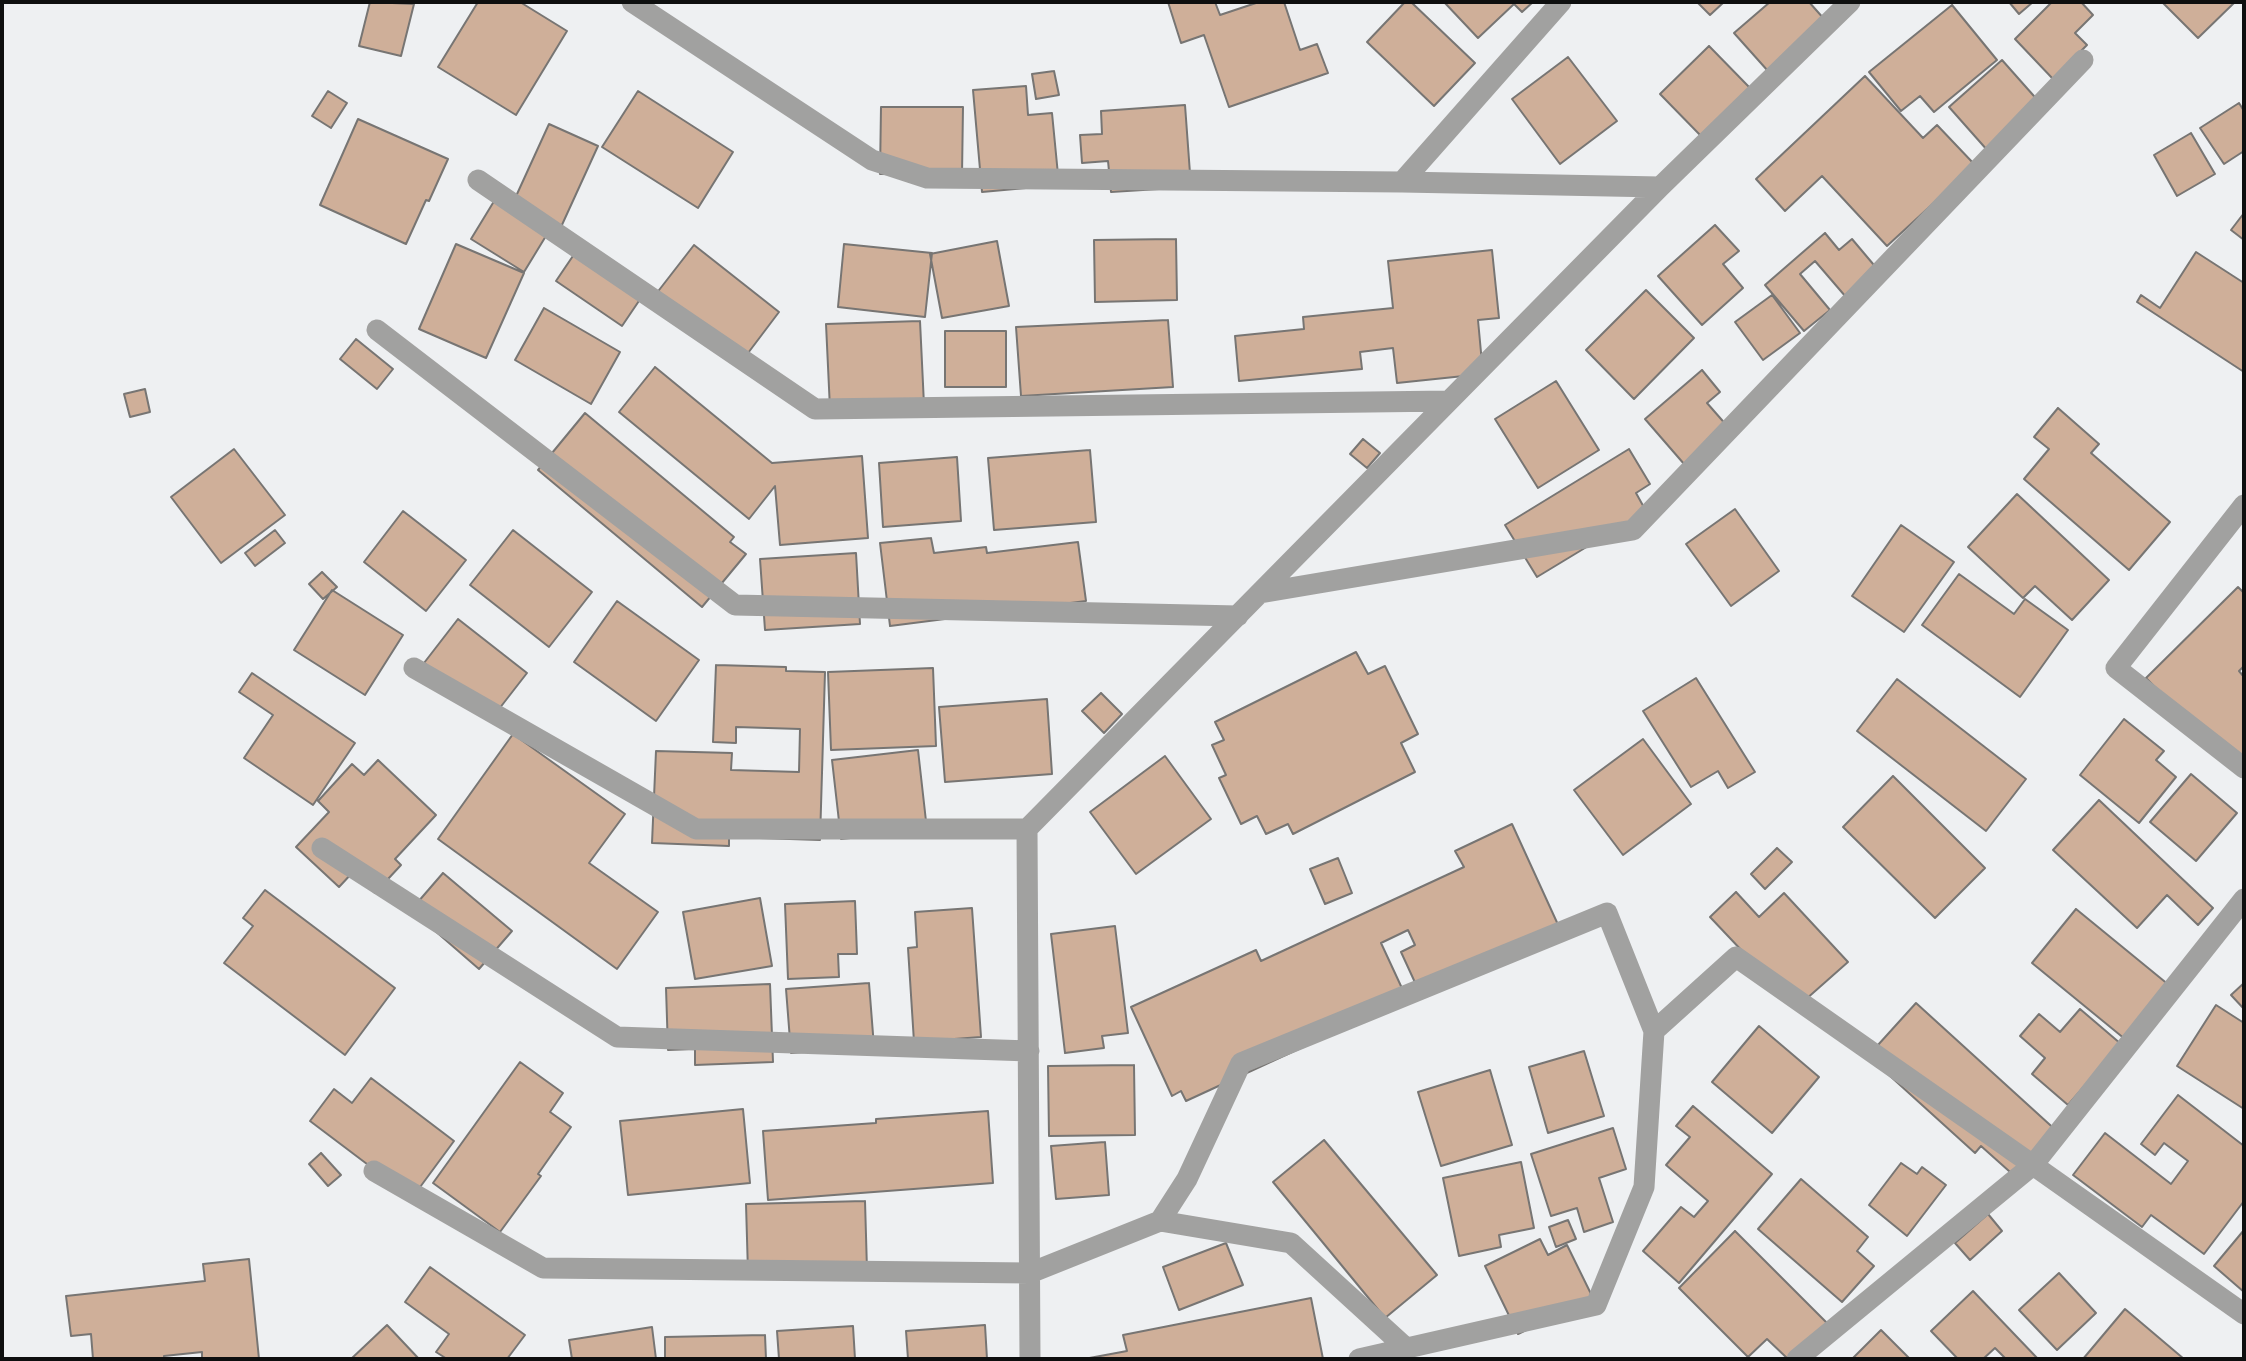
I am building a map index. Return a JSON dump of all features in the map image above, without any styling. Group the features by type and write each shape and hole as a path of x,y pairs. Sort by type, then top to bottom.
{"street":[{"path":"632,2 872,160 927,178 1660,187"},
{"path":"1402,182 1561,2"},
{"path":"1030,1359 1027,829 1660,187 1850,2"},
{"path":"1260,593 1633,530 2083,60"},
{"path":"478,180 815,409 1449,401"},
{"path":"377,330 735,605 1238,616"},
{"path":"2244,505 2116,668 2244,768"},
{"path":"414,667 696,829 1027,829"},
{"path":"322,848 617,1037 1029,1051"},
{"path":"1797,1359 2033,1165 2244,899"},
{"path":"1160,1221 1187,1180 1241,1063 1606,913 1654,1031 1644,1187 1596,1305 1359,1359"},
{"path":"1654,1031 1736,957 2244,1314"},
{"path":"374,1171 543,1268 1030,1273 1160,1221 1291,1243 1406,1348"}],"building":[{"path":"370,2 414,4 401,56 359,46"},
{"path":"478,2 520,2 567,31 516,115 438,67"},
{"path":"1168,2 1215,2 1220,15 1259,2 1284,2 1300,50 1317,44 1328,73 1229,107 1204,35 1181,43"},
{"path":"1405,2 1411,2 1475,63 1434,106 1367,42"},
{"path":"1444,2 1533,2 1522,12 1514,4 1478,38"},
{"path":"1697,2 1724,2 1710,15"},
{"path":"1770,2 1809,2 1833,29 1776,80 1734,33"},
{"path":"2009,2 2033,2 2019,14"},
{"path":"2052,2 2081,2 2093,15 2075,33 2087,45 2053,79 2015,39"},
{"path":"2162,2 2235,2 2198,38"},
{"path":"1952,5 1997,60 1934,112 1920,96 1901,111 1869,72"},
{"path":"1709,46 1751,89 1702,137 1660,94"},
{"path":"1568,57 1617,121 1560,164 1512,99"},
{"path":"2002,60 2041,104 1988,151 1949,107"},
{"path":"1054,71 1059,95 1036,99 1032,74"},
{"path":"1865,76 1923,138 1937,125 1975,165 1887,246 1822,176 1785,211 1756,179"},
{"path":"1026,86 1028,115 1052,113 1059,185 982,192 973,90"},
{"path":"328,91 347,103 331,128 312,116"},
{"path":"638,91 733,152 698,208 602,147"},
{"path":"2239,103 2244,111 2244,151 2224,164 2200,128"},
{"path":"1185,105 1191,187 1111,192 1108,161 1082,163 1080,135 1102,134 1101,111"},
{"path":"881,107 963,107 962,175 880,174"},
{"path":"358,119 448,159 406,244 320,205"},
{"path":"549,124 598,146 561,227 512,205"},
{"path":"2191,133 2215,174 2177,196 2154,155"},
{"path":"496,198 549,231 524,272 471,239"},
{"path":"2244,213 2244,240 2231,230"},
{"path":"1715,225 1739,251 1723,264 1743,288 1702,325 1658,276"},
{"path":"1825,233 1839,250 1852,239 1884,277 1852,304 1815,261 1800,274 1830,310 1804,331 1765,285"},
{"path":"1176,239 1177,300 1095,302 1094,240"},
{"path":"997,241 1009,306 942,318 930,254"},
{"path":"456,244 524,273 486,358 419,329"},
{"path":"844,244 932,253 925,317 838,307"},
{"path":"694,245 779,312 742,361 656,294"},
{"path":"579,247 645,292 622,326 556,281"},
{"path":"1492,250 1499,318 1478,320 1483,374 1397,383 1393,348 1360,352 1362,369 1239,381 1235,336 1304,329 1303,317 1393,308 1388,261"},
{"path":"2196,252 2244,283 2244,372 2137,302 2141,295 2160,308"},
{"path":"1646,290 1694,338 1634,399 1586,350"},
{"path":"1772,295 1800,333 1763,360 1735,322"},
{"path":"544,308 620,352 591,404 515,360"},
{"path":"1168,320 1173,387 1021,396 1016,327"},
{"path":"920,321 924,405 830,409 826,324"},
{"path":"945,331 1006,331 1006,387 945,387"},
{"path":"356,339 393,369 377,389 340,359"},
{"path":"655,367 772,463 862,456 868,538 780,545 775,486 749,519 619,412"},
{"path":"1702,370 1720,392 1707,403 1735,435 1691,472 1645,419"},
{"path":"1556,381 1599,450 1538,488 1495,419"},
{"path":"145,389 150,412 130,417 124,394"},
{"path":"2058,408 2099,444 2091,453 2170,522 2129,570 2024,479 2049,449 2034,437"},
{"path":"585,413 734,537 730,542 746,554 702,607 538,470"},
{"path":"1363,439 1380,453 1367,468 1350,454"},
{"path":"234,449 285,515 221,563 171,497"},
{"path":"1629,449 1650,484 1636,493 1646,511 1537,577 1505,525"},
{"path":"1090,450 1096,522 994,530 988,458"},
{"path":"957,457 961,521 883,527 879,463"},
{"path":"2017,494 2109,580 2072,620 2035,586 2023,598 1968,547"},
{"path":"1735,509 1779,571 1731,606 1686,544"},
{"path":"403,511 466,560 426,611 364,562"},
{"path":"1901,525 1954,562 1904,632 1852,596"},
{"path":"275,530 285,543 255,566 245,553"},
{"path":"513,530 592,592 549,647 470,585"},
{"path":"931,538 934,553 986,547 987,553 1078,542 1086,601 890,626 880,543"},
{"path":"856,553 860,624 765,630 760,559"},
{"path":"322,572 337,587 323,599 309,584"},
{"path":"1959,574 2014,614 2025,599 2068,630 2020,697 1922,625"},
{"path":"2238,587 2244,593 2244,666 2239,671 2244,677 2244,778 2146,678"},
{"path":"332,590 403,635 365,695 294,650"},
{"path":"617,601 699,660 656,721 574,662"},
{"path":"458,619 527,673 492,718 424,663"},
{"path":"1356,652 1368,674 1385,666 1418,734 1401,743 1415,772 1293,834 1288,824 1266,834 1257,816 1241,824 1219,778 1226,775 1212,745 1224,740 1215,722"},
{"path":"716,665 786,667 786,671 825,672 820,840 729,837 729,846 652,843 656,751 732,753 731,770 799,772 800,729 736,727 736,743 713,742"},
{"path":"933,668 936,746 831,750 828,672"},
{"path":"252,673 355,743 313,805 244,758 273,715 239,692"},
{"path":"1696,678 1755,772 1728,788 1718,771 1691,787 1643,711"},
{"path":"1897,679 2026,779 1986,831 1857,731"},
{"path":"1101,693 1122,714 1104,733 1082,711"},
{"path":"1047,699 1052,774 945,782 939,707"},
{"path":"2124,719 2164,751 2156,760 2176,777 2139,823 2080,775"},
{"path":"513,734 625,814 589,863 658,912 617,969 438,839"},
{"path":"1643,739 1691,804 1623,855 1574,790"},
{"path":"918,750 927,830 841,839 832,760"},
{"path":"1165,756 1211,819 1136,874 1090,812"},
{"path":"378,760 436,815 395,859 401,865 375,893 353,872 339,887 296,847 329,812 318,801 352,764 364,775"},
{"path":"2191,774 2237,813 2196,861 2150,822"},
{"path":"1893,776 1985,868 1935,918 1843,827"},
{"path":"2099,800 2213,908 2198,925 2167,895 2137,928 2053,850"},
{"path":"1512,824 1560,929 1418,989 1401,952 1415,945 1408,930 1381,943 1407,999 1186,1101 1181,1091 1172,1096 1131,1007 1256,950 1261,961 1464,867 1455,851"},
{"path":"1777,848 1792,862 1765,889 1751,874"},
{"path":"1338,858 1352,893 1325,904 1310,869"},
{"path":"443,873 512,931 479,969 411,910"},
{"path":"265,890 395,988 345,1055 224,963 253,926 243,918"},
{"path":"1736,892 1759,917 1784,893 1848,962 1796,1008 1710,917"},
{"path":"760,898 772,966 695,979 683,912"},
{"path":"855,901 857,954 838,954 839,977 788,979 785,904"},
{"path":"972,908 981,1037 914,1042 908,948 917,947 915,912"},
{"path":"2076,909 2175,990 2131,1044 2032,963"},
{"path":"1115,926 1128,1033 1102,1036 1104,1048 1065,1053 1051,934"},
{"path":"869,983 874,1047 791,1053 786,989"},
{"path":"2244,983 2244,1009 2231,995"},
{"path":"770,984 773,1062 695,1065 695,1049 668,1050 666,988"},
{"path":"1916,1003 2060,1134 2019,1180 1981,1146 1975,1153 1868,1056"},
{"path":"2216,1005 2244,1023 2244,1109 2177,1066"},
{"path":"2080,1009 2121,1044 2068,1105 2032,1074 2045,1058 2020,1036 2039,1014 2060,1032"},
{"path":"1759,1026 1819,1077 1772,1133 1712,1082"},
{"path":"1584,1051 1604,1116 1548,1133 1529,1067"},
{"path":"520,1062 563,1093 550,1112 571,1127 538,1174 541,1176 500,1232 433,1183"},
{"path":"1134,1065 1135,1135 1049,1136 1048,1066"},
{"path":"1490,1070 1512,1145 1441,1166 1418,1092"},
{"path":"371,1078 454,1141 412,1198 310,1121 334,1089 352,1103"},
{"path":"2178,1095 2244,1146 2244,1201 2204,1254 2151,1215 2142,1227 2073,1175 2105,1133 2171,1184 2188,1161 2164,1143 2155,1155 2141,1144"},
{"path":"1693,1106 1772,1174 1679,1283 1643,1251 1681,1207 1694,1217 1708,1201 1666,1165 1690,1137 1676,1126"},
{"path":"743,1109 750,1183 628,1195 620,1121"},
{"path":"988,1111 993,1183 768,1200 763,1131"},
{"path":"1613,1128 1626,1169 1599,1178 1613,1222 1584,1232 1577,1208 1551,1216 1531,1154"},
{"path":"1324,1140 1437,1275 1385,1318 1273,1182"},
{"path":"1105,1142 1109,1195 1056,1199 1051,1146"},
{"path":"321,1153 341,1175 328,1186 309,1164"},
{"path":"1521,1162 1534,1228 1499,1235 1501,1247 1459,1256 1443,1178"},
{"path":"1901,1163 1917,1174 1922,1167 1946,1185 1907,1236 1869,1205"},
{"path":"1801,1179 1868,1237 1857,1251 1874,1266 1842,1302 1758,1229"},
{"path":"865,1201 867,1270 748,1273 746,1204"},
{"path":"1988,1214 2002,1231 1970,1260 1955,1243"},
{"path":"1568,1220 1576,1239 1556,1247 1549,1227"},
{"path":"2244,1230 2244,1292 2214,1266"},
{"path":"1735,1231 1827,1323 1788,1359 1767,1339 1748,1357 1679,1288"},
{"path":"1540,1239 1548,1255 1567,1245 1593,1298 1518,1334 1485,1266"},
{"path":"1226,1243 1243,1285 1179,1310 1163,1267"},
{"path":"249,1259 259,1359 202,1359 202,1352 164,1356 164,1359 93,1359 91,1334 71,1336 66,1296 205,1281 203,1264"},
{"path":"430,1267 525,1335 507,1359 447,1359 436,1352 449,1334 405,1302"},
{"path":"2059,1273 2096,1313 2057,1350 2019,1310"},
{"path":"1973,1291 2038,1359 2006,1359 1995,1348 1983,1359 1958,1359 1931,1331"},
{"path":"1311,1298 1323,1359 1084,1359 1127,1351 1123,1335"},
{"path":"2125,1309 2184,1359 2083,1359"},
{"path":"387,1325 419,1359 351,1359"},
{"path":"985,1325 987,1359 908,1359 906,1331"},
{"path":"853,1326 855,1359 779,1359 777,1331"},
{"path":"652,1327 656,1359 572,1359 569,1340"},
{"path":"1881,1330 1910,1359 1852,1359"},
{"path":"765,1335 766,1359 665,1359 665,1337"}]}
